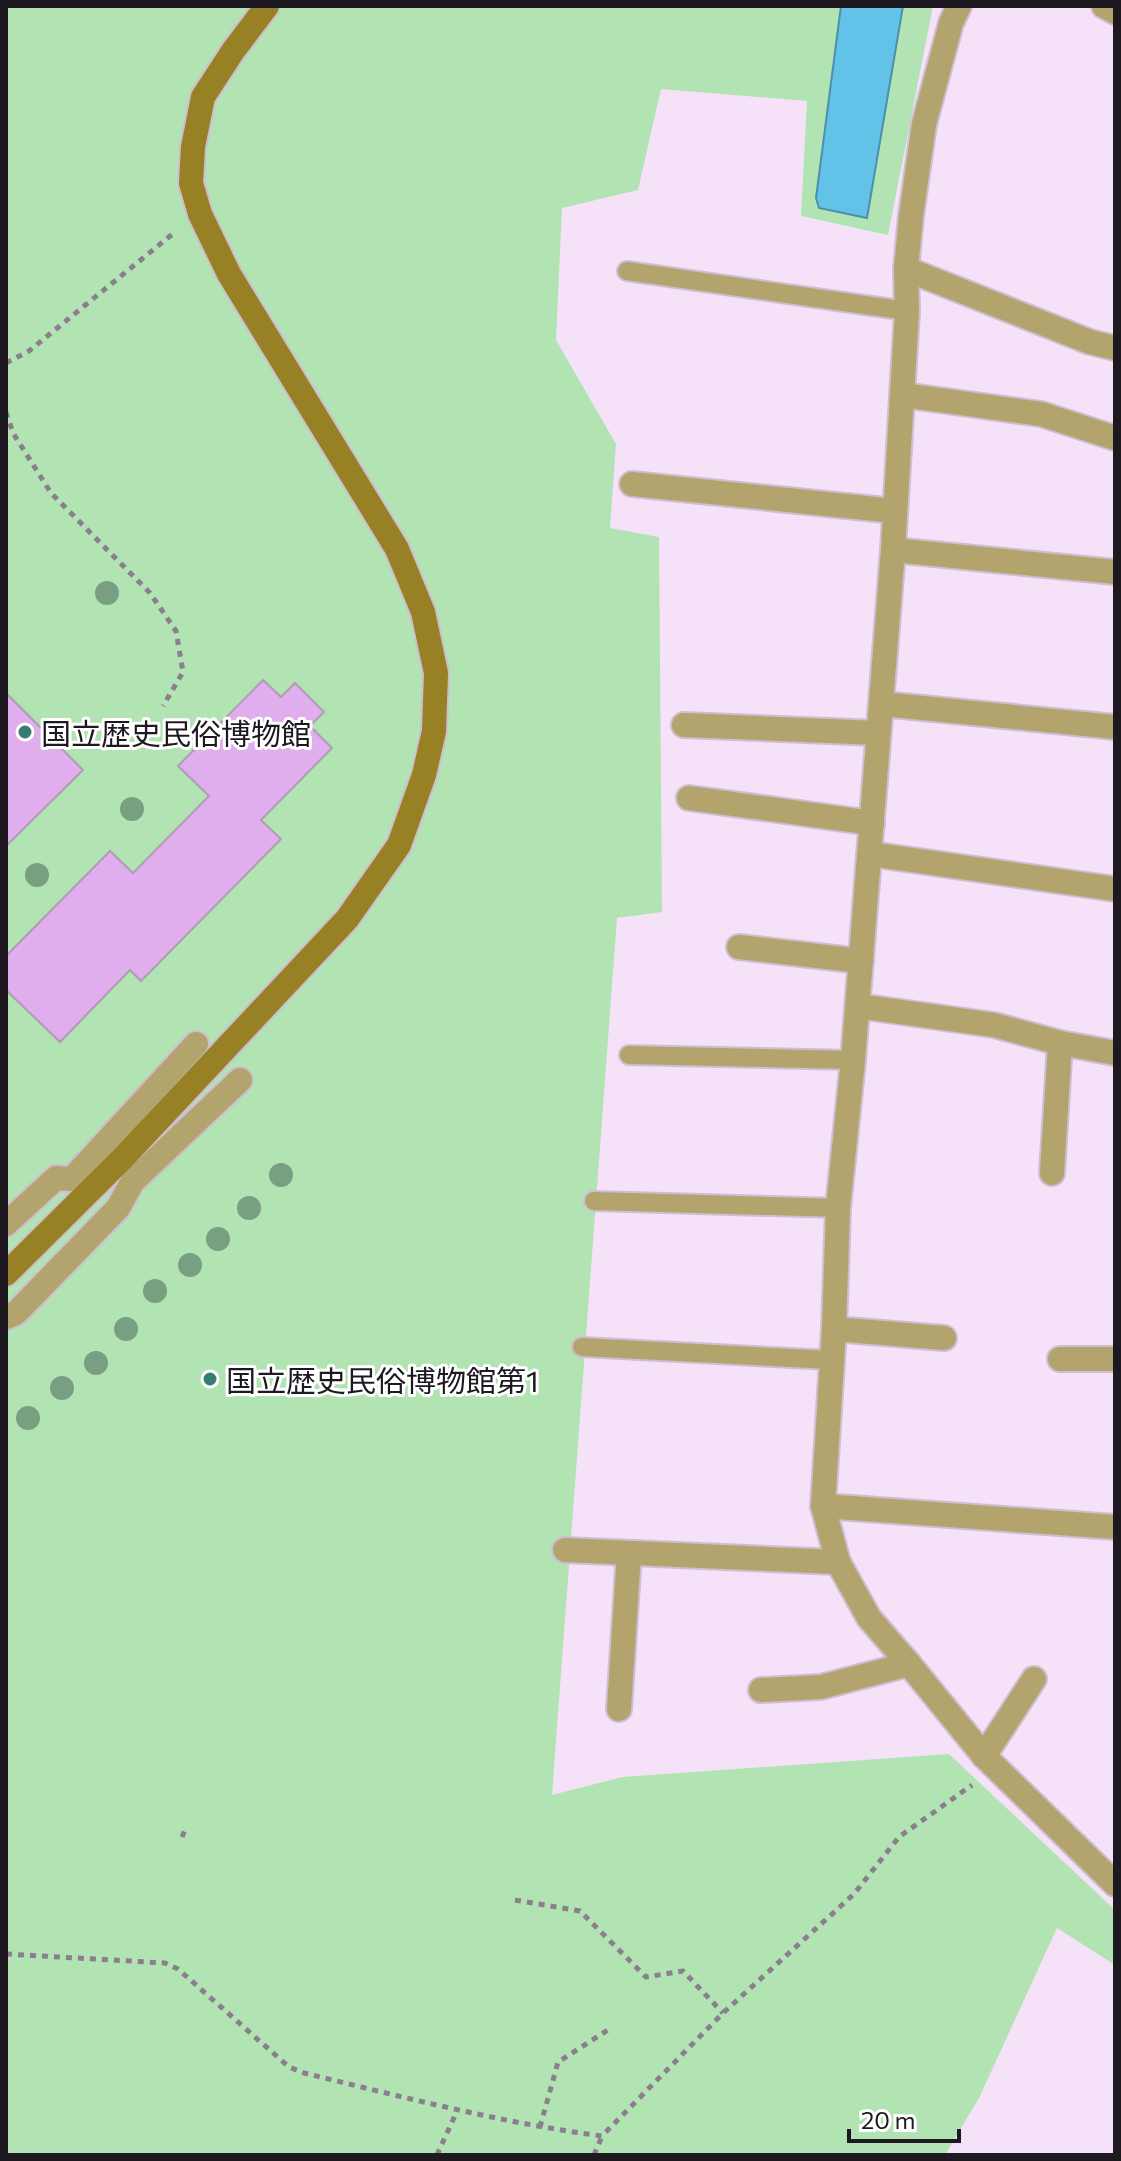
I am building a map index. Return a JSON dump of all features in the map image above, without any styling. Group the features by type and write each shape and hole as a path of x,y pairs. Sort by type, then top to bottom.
{"street":[{"path":"6,1274 122,1159 347,919 399,845 424,775 434,731 436,673 423,612 397,549 229,274 200,214 191,183 193,147 203,97 267,6"},
{"path":"959,6 951,23 924,124 906,269 907,311 893,550 858,1006 838,1208 823,1506 838,1562 869,1618 990,1762 1112,1874"},
{"path":"1104,6 1115,12"},
{"path":"906,269 1090,342 1115,348"},
{"path":"903,395 1041,414 1115,438"},
{"path":"632,484 895,511"},
{"path":"893,550 1115,572"},
{"path":"882,704 1115,727"},
{"path":"684,725 878,733"},
{"path":"689,798 872,823"},
{"path":"870,854 1115,889"},
{"path":"739,947 861,961"},
{"path":"858,1006 994,1025 1060,1043 1115,1053"},
{"path":"1052,1173 1060,1043"},
{"path":"6,1224 56,1178 72,1179 196,1044"},
{"path":"6,1317 16,1313 118,1208 133,1181 240,1080"},
{"path":"834,1329 944,1338"},
{"path":"1060,1359 1115,1359"},
{"path":"823,1506 1115,1527"},
{"path":"565,1550 838,1562"},
{"path":"619,1709 629,1553"},
{"path":"761,1690 821,1687 909,1664"},
{"path":"990,1762 1034,1679"}],"lane":[{"path":"627,271 907,311"},
{"path":"629,1055 853,1060"},
{"path":"594,1201 838,1208"},
{"path":"582,1347 831,1360"}],"path":[{"path":"6,363 29,351 200,214"},
{"path":"6,412 13,433 51,493 150,593 176,631 183,672 163,706"},
{"path":"594,2155 602,2136 723,2013 854,1894 899,1837 990,1762"},
{"path":"182,1837 185,1830"},
{"path":"515,1900 580,1911 646,1977 683,1971 723,2013"},
{"path":"6,1954 165,1963 178,1969 289,2067 304,2073 457,2111 602,2136"},
{"path":"540,2127 558,2062 611,2028"},
{"path":"437,2155 457,2111"}],"green space":[{"path":"6,6 933,6 888,235 801,216 807,101 661,89 638,190 562,208 556,340 616,444 610,528 659,537 662,912 617,918 552,1795 622,1777 949,1754 1115,1910 1115,1965 1057,1928 979,2098 945,2155 6,2155"}],"water":[{"path":"841,6 903,6 867,218 819,208 816,198"}],"building":[{"path":"263,680 281,697 295,683 324,712 310,726 332,748 261,820 281,839 141,981 130,970 60,1042 6,990 6,956 110,851 133,873 209,796 178,766"},
{"name":"国立歴史民俗博物館","path":"6,693 83,770 6,846"}],"place":[{"name":"国立歴史民俗博物館","path":"25,732"},
{"name":"国立歴史民俗博物館第1","path":"210,1379"}]}
